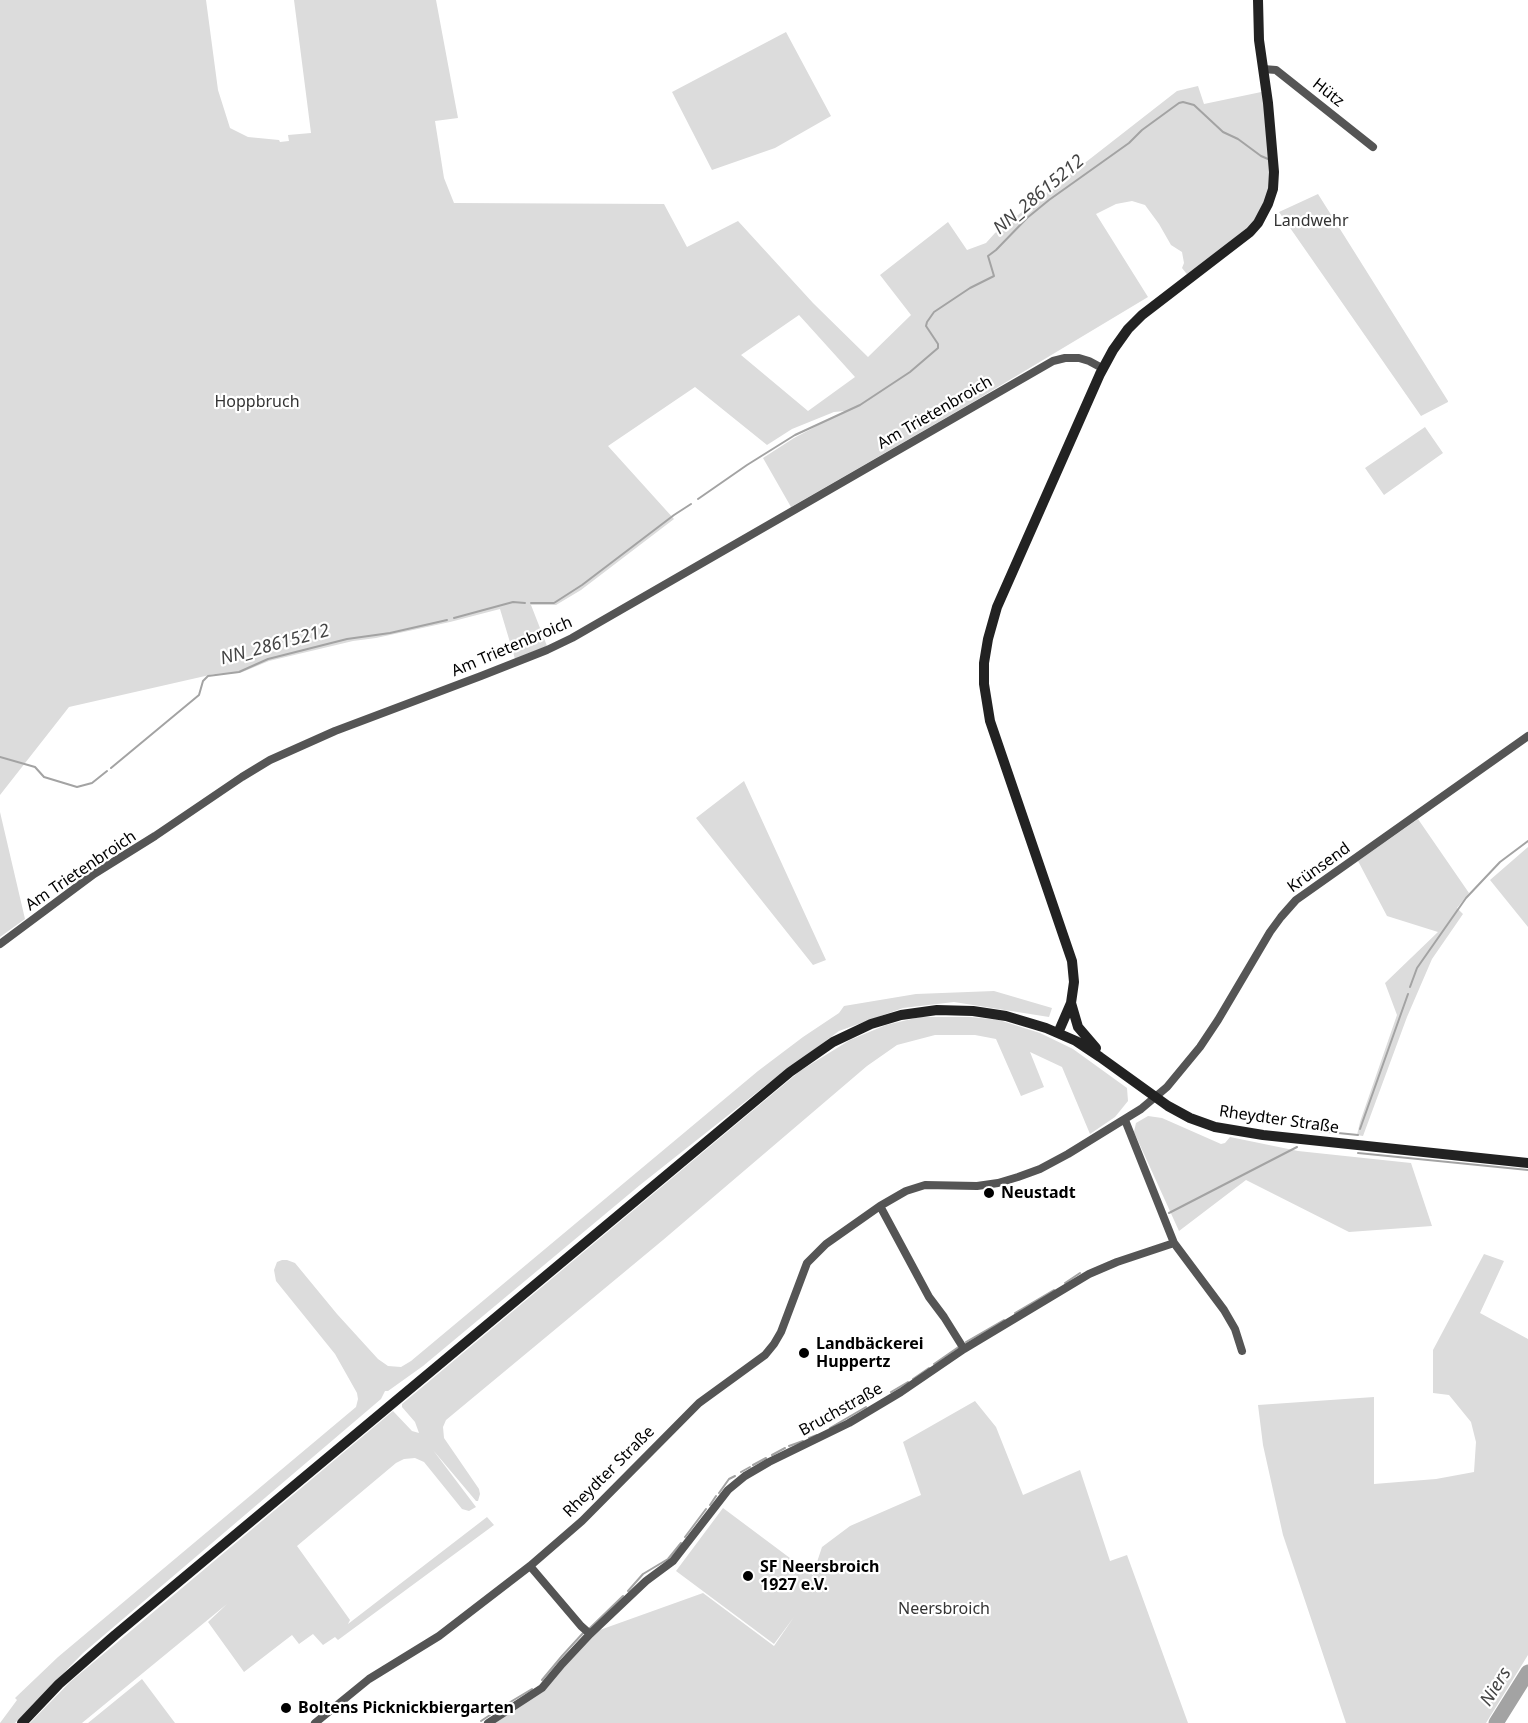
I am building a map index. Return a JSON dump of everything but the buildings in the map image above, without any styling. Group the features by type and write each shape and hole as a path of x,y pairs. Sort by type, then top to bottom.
{"main road":[{"path":"1058,1033 1071,1003 1074,975 1071,954 995,738 986,700 984,663 990,628 997,606 1102,368 1118,342 1142,315 1246,236 1266,211 1272,194 1274,172 1258,40 1258,0"},
{"path":"1071,1003 1080,1030 1110,1064"},
{"path":"22,1723 59,1684 115,1635 781,1080 823,1048 856,1030 887,1019 918,1012 960,1010 990,1013 1019,1019 1058,1033 1110,1064 1155,1098"},
{"name":"Rheydter Straße","path":"1155,1098 1190,1118 1229,1130 1528,1163"}],"street":[{"name":"Hütz","path":"1263,69 1276,70 1373,147"},
{"name":"Am Trietenbroich","path":"0,944 94,874 270,760 335,731 482,676 572,638 1056,360 1079,358 1102,368"},
{"name":"Krünsend","path":"1155,1098 1207,1039 1270,932 1291,905 1528,736"},
{"name":"Rheydter Straße","path":"315,1723 369,1679 447,1630 530,1566 582,1521 699,1403 765,1355 781,1332 805,1267 826,1244 879,1206 921,1185 986,1185 1026,1174 1061,1158 1125,1120 1155,1098"},
{"path":"1125,1120 1174,1243 1220,1303 1235,1329 1242,1351"},
{"path":"879,1206 924,1290 964,1349"},
{"name":"Bruchstraße","path":"488,1723 542,1688 590,1634 646,1581 673,1561 734,1484 745,1476 849,1423 901,1392 964,1349 1089,1274 1104,1266 1174,1243"},
{"path":"530,1566 590,1634"}],"green space":[{"name":"Hoppbruch","path":"0,0 206,0 218,90 230,128 248,137 279,140 280,142 289,141 288,135 311,133 294,0 436,0 458,118 435,121 444,178 454,203 664,204 687,247 738,221 813,303 868,357 911,315 880,275 948,222 967,250 986,243 995,233 1177,91 1198,86 1204,104 1266,91 1274,172 1258,223 1190,278 1182,268 1184,263 1182,252 1171,245 1145,205 1132,201 1116,204 1096,214 1148,297 968,405 791,507 763,458 794,438 845,411 834,412 792,429 767,445 695,387 608,446 674,519 581,590 556,605 531,605 547,646 515,659 500,609 269,661 240,673 214,674 69,707 0,795","holes":["799,315 855,377 808,411 741,355"]},
{"path":"786,32 831,116 775,148 712,170 672,92"},
{"name":"Landwehr","path":"1318,194 1448,402 1421,416 1279,212"},
{"path":"1425,427 1443,453 1384,495 1365,468"},
{"path":"744,781 826,960 813,965 696,818"},
{"path":"0,812 25,919 0,937"},
{"path":"1418,819 1469,893 1457,908 1463,914 1432,959 1407,1017 1363,1136 1357,1135 1397,1015 1385,983 1438,932 1387,916 1358,861"},
{"path":"1528,847 1528,927 1490,880"},
{"path":"994,991 1052,1008 1049,1017 954,1002 903,1008 839,1031 640,1185 423,1366 385,1391 381,1399 83,1653 15,1723 0,1723 17,1700 15,1698 58,1657 356,1407 357,1393 335,1354 276,1281 274,1270 277,1262 287,1260 295,1263 378,1359 388,1366 401,1367 758,1071 839,1013 844,1006 916,994"},
{"path":"920,1017 971,1017 999,1020 1040,1033 1073,1049 1127,1088 1128,1101 1115,1117 1090,1134 1062,1067 1030,1052 1044,1087 1021,1096 996,1039 975,1035 935,1035 897,1045 867,1066 663,1240 446,1420 443,1427 444,1438 479,1489 478,1501 433,1450 476,1507 469,1511 462,1509 424,1462 415,1458 404,1459 396,1463 297,1546 350,1620 348,1624 487,1517 494,1525 338,1640 335,1637 323,1645 313,1634 299,1644 292,1635 244,1672 208,1622 227,1604 82,1723 30,1723 70,1682 393,1411 412,1431 419,1433 415,1422 402,1404 800,1071 850,1040 886,1025"},
{"path":"1148,1116 1162,1118 1221,1144 1230,1137 1298,1151 1411,1163 1432,1226 1349,1232 1246,1180 1179,1231 1134,1132 1136,1123"},
{"path":"1484,1254 1504,1261 1480,1313 1528,1339 1528,1655 1486,1723 1346,1723 1283,1535 1263,1445 1258,1405 1374,1397 1374,1484 1436,1479 1474,1472 1476,1442 1471,1422 1449,1395 1433,1393 1433,1350"},
{"name":"Neersbroich","path":"975,1401 996,1427 1023,1495 1080,1470 1110,1561 1127,1555 1188,1723 492,1723 541,1692 597,1631 703,1593 774,1646 794,1617 774,1644 676,1571 723,1508 814,1576 822,1547 850,1526 921,1495 903,1442"},
{"path":"142,1679 175,1723 88,1723"}],"waterway":[{"name":"NN_28615212","path":"698,499 795,435 860,405 910,372 938,348 938,344 926,326 934,312 970,288 994,276 988,256 1049,200 1129,143 1142,130 1179,103 1194,105 1223,132 1268,159"},
{"name":"NN_28615212","path":"531,603 554,603 582,585 691,504"},
{"name":"NN_28615212","path":"454,618 513,602 525,603"},
{"name":"NN_28615212","path":"111,768 199,695 203,681 208,676 239,672 268,659 347,639 390,633 447,620"},
{"name":"NN_28615212","path":"0,757 35,767 44,777 77,787 92,783 107,771"},
{"path":"1410,987 1417,968 1466,898 1500,862 1528,841"},
{"path":"1360,1129 1408,994"},
{"path":"1318,1131 1358,1135"},
{"path":"1169,1213 1297,1147"},
{"path":"1358,1153 1528,1170"},
{"path":"1065,1283 1080,1273"},
{"path":"1015,1313 1054,1290"},
{"path":"966,1342 1004,1320"},
{"path":"934,1364 960,1346"},
{"path":"913,1379 929,1368"},
{"path":"891,1392 908,1382"},
{"path":"830,1428 866,1407"},
{"path":"809,1438 817,1435"},
{"path":"789,1446 803,1441"},
{"path":"772,1455 785,1448"},
{"path":"753,1465 766,1458"},
{"path":"741,1472 750,1467"},
{"path":"719,1493 729,1479 735,1476"},
{"path":"710,1505 716,1496"},
{"path":"685,1537 706,1509"},
{"path":"628,1591 643,1574 668,1559 681,1543"},
{"path":"590,1628 623,1596"},
{"path":"542,1680 584,1632"},
{"name":"Niers","path":"1496,1723 1528,1672"},
{"path":"497,1710 532,1689"},
{"path":"481,1721 490,1715"}],"place":[{"name":"Neustadt","path":"989,1193"},
{"name":"Landbäckerei Huppertz","path":"804,1353"},
{"name":"SF Neersbroich 1927 e.V.","path":"748,1576"},
{"name":"Boltens Picknickbiergarten","path":"286,1708"}]}
